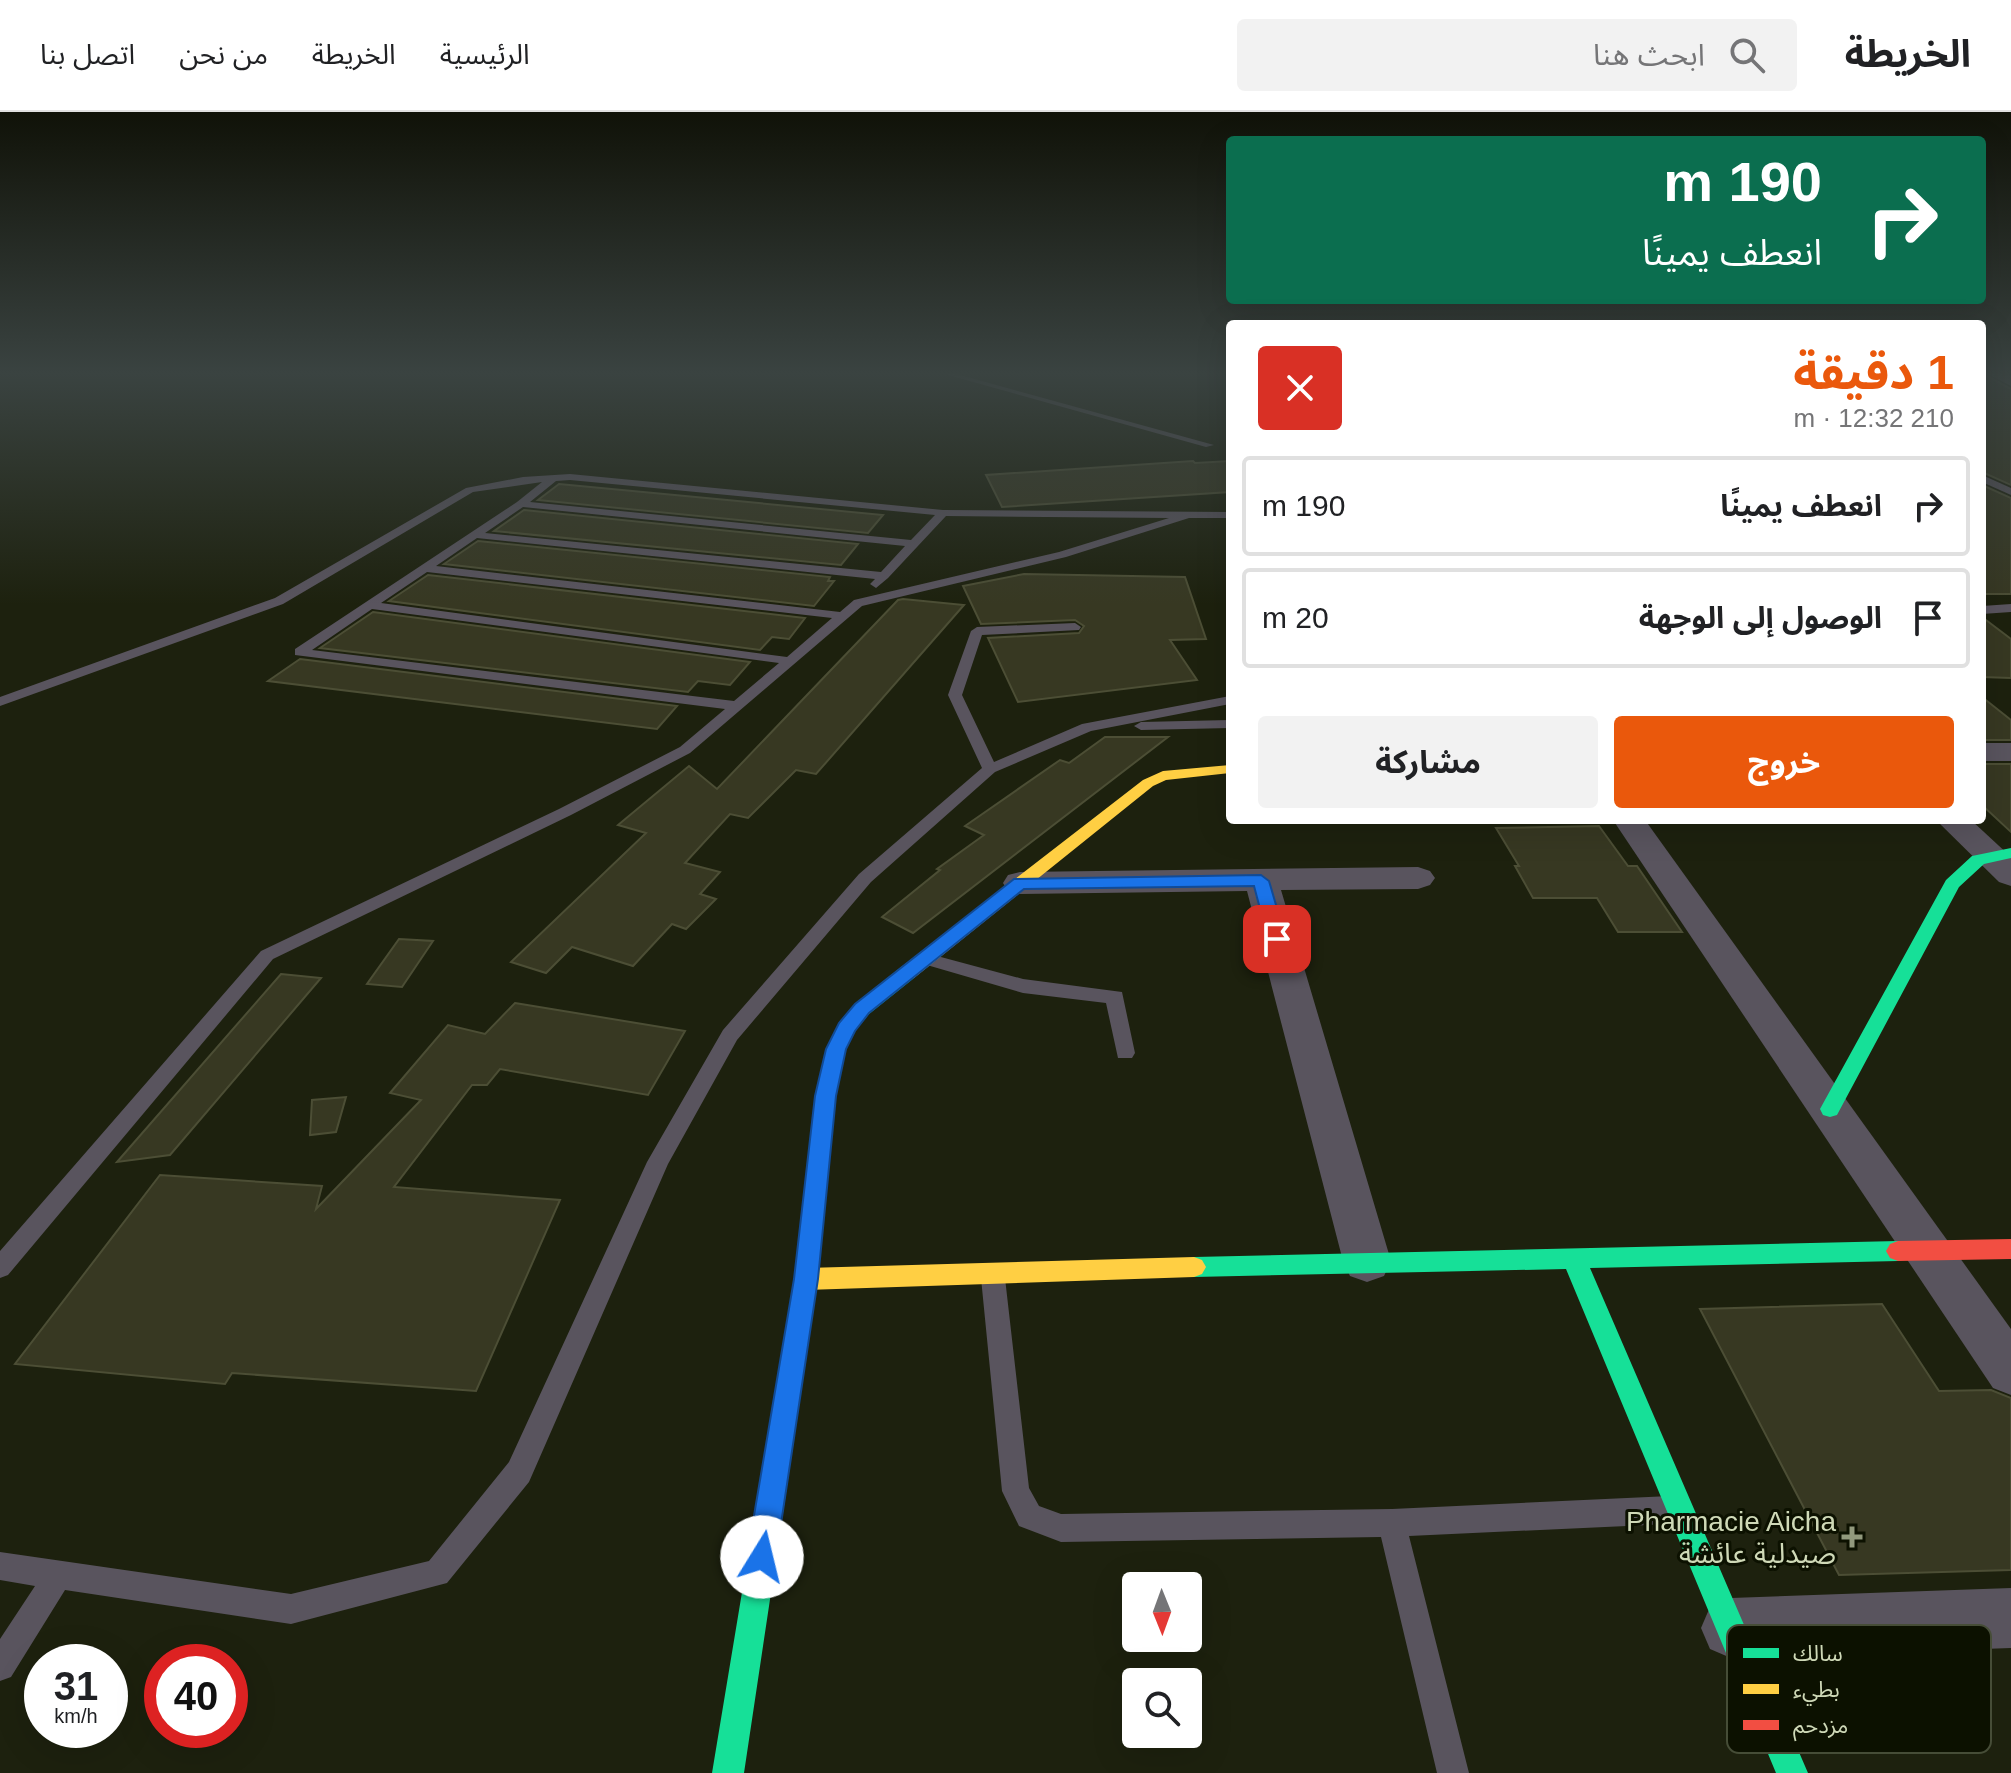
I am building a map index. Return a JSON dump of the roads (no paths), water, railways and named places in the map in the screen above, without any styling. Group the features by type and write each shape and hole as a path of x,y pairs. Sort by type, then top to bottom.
{"street":[{"path":"1986,752 2011,752"},
{"path":"728,1773 806,1279 825,1096 836,1049 846,1028 862,1009 1148,783 1163,776 1226,769"},
{"path":"1632,824 2011,1371"},
{"path":"1957,824 2003,860"},
{"path":"1830,1109 1952,884 1968,864 2003,860"},
{"path":"1020,883 1418,878"},
{"path":"1261,881 1367,1261"},
{"path":"806,1279 1367,1261 2011,1249"},
{"path":"1574,1259 1730,1625"},
{"path":"1815,1625 2011,1618"},
{"path":"1784,1753 1792,1773"}],"lane":[{"path":"0,702 279,601 470,490 570,477 943,513 1226,515"},
{"path":"553,478 521,504 300,652 738,706"},
{"path":"1986,480 2011,492"},
{"path":"521,504 914,544"},
{"path":"0,1268 267,955 565,812 685,750 858,603 943,513"},
{"path":"858,603 1062,555 1185,516"},
{"path":"475,535 884,576"},
{"path":"424,568 843,616"},
{"path":"369,605 790,661"},
{"path":"1986,610 2011,608"},
{"path":"990,769 955,695 977,631 1075,627"},
{"path":"0,1566 291,1609 437,1573 519,1472 658,1162 730,1035 865,878 990,769 1087,727 1226,701"},
{"path":"1087,727 1226,724"},
{"path":"926,959 1023,986 1115,997 1125,1053"},
{"path":"992,1273 1016,1491 1029,1516 1061,1528 1392,1523 1681,1509"},
{"path":"1392,1523 1453,1773"},
{"path":"0,1666 59,1574"}],"place":[{"name":"Pharmacie Aicha صيدلية عائشة","path":"1852,1537"}]}
